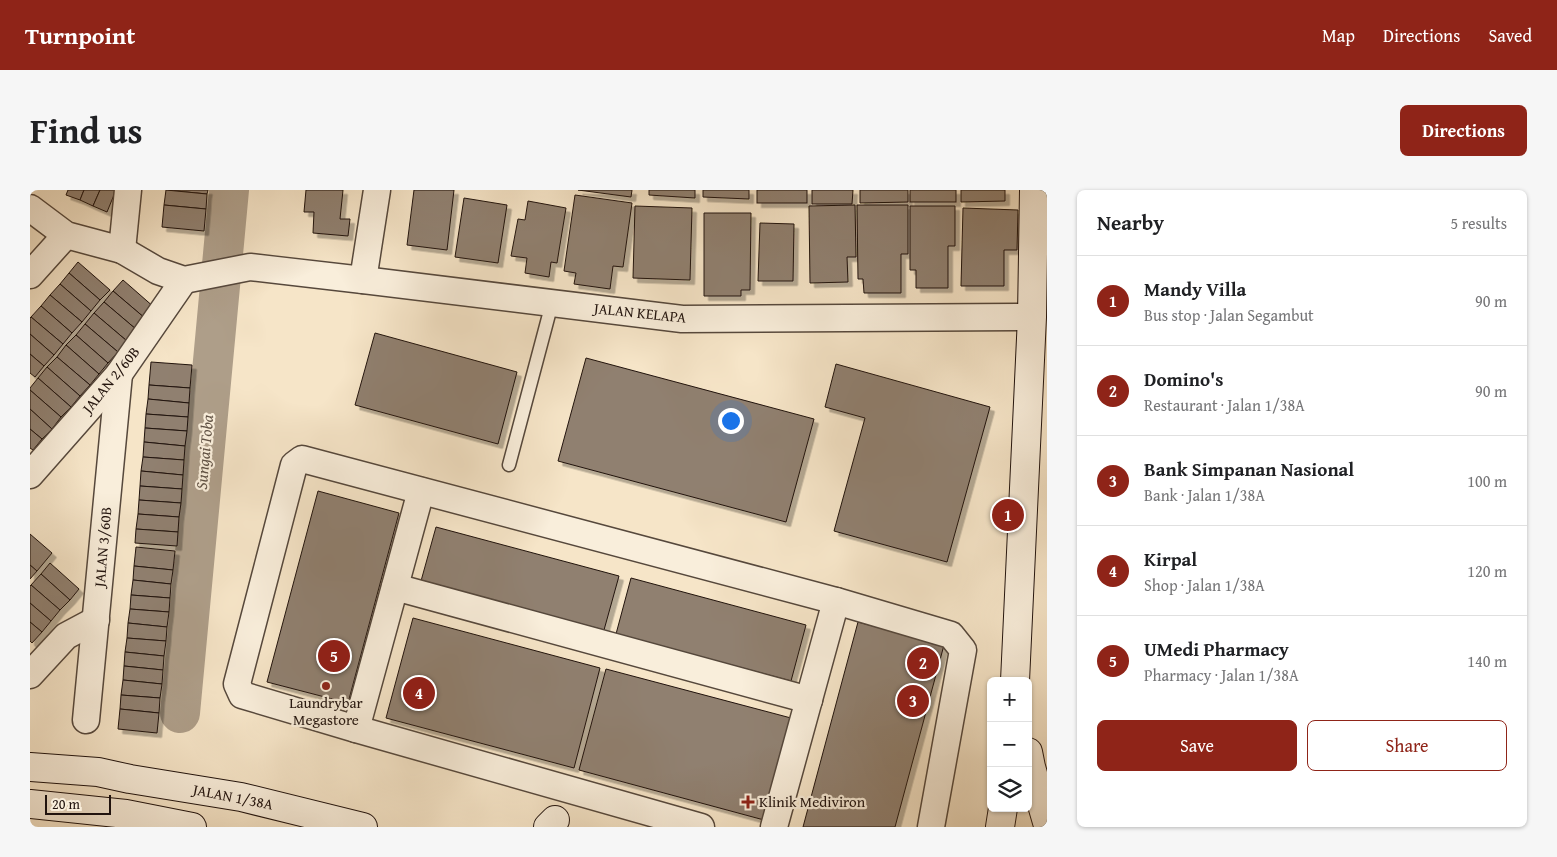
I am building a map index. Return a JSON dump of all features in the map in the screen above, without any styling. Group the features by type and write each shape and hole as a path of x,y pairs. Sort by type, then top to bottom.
{"main road":[{"path":"1014,677 1027,446 1034,190"},
{"path":"1027,446 1047,469"},
{"path":"1017,645 1020,677"},
{"name":"JALAN 1/38A","path":"30,767 98,772 241,797 363,827"},
{"path":"1031,767 1047,822"},
{"path":"94,819 98,772"},
{"path":"125,821 130,779"},
{"path":"30,804 94,819 192,827"},
{"path":"30,809 55,827"}],"street":[{"path":"122,250 128,190"},
{"path":"363,280 377,190"},
{"path":"30,208 66,235 122,250 158,271 191,279"},
{"path":"32,270 66,235"},
{"name":"JALAN KELAPA","path":"191,279 250,267 682,319 1032,317"},
{"name":"JALAN 2/60B","path":"30,475 119,374 191,279"},
{"name":"JALAN 3/60B","path":"86,720 119,374"},
{"path":"701,827 242,695 237,684 294,465 302,459 836,601 951,635 963,650 931,827"},
{"path":"356,729 421,491"},
{"path":"395,587 809,700"},
{"path":"774,827 836,601"},
{"path":"30,675 66,636 96,620"},
{"path":"553,825 564,788"}],"lane":[{"path":"509,465 552,302"}],"building":[{"path":"68,190 84,190 80,200 66,195"},
{"path":"84,190 100,190 93,206 80,200"},
{"path":"100,190 116,190 107,212 93,206"},
{"path":"166,190 208,190 207,194"},
{"path":"166,190 207,194 206,209 164,205"},
{"path":"306,190 343,190 340,219 350,219 348,236 313,233 314,212 304,212"},
{"path":"414,190 454,190 447,250 407,245"},
{"path":"578,190 632,190 631,197"},
{"path":"649,190 695,190 695,198 649,195"},
{"path":"703,190 749,190 749,199 703,197"},
{"path":"757,190 807,190 807,203 757,203"},
{"path":"812,190 853,190 852,204 812,204"},
{"path":"860,190 908,190 908,202 860,203"},
{"path":"910,190 956,190 956,202 910,202"},
{"path":"961,190 1005,190 1005,201 961,202"},
{"path":"575,195 632,203 623,267 613,266 610,289 574,284 576,273 564,271"},
{"path":"464,198 507,205 498,263 455,257"},
{"path":"528,201 566,208 557,263 551,262 549,277 525,273 527,258 511,256 518,219 525,220"},
{"path":"164,205 206,209 204,231 162,227"},
{"path":"855,205 856,257 847,257 848,282 810,283 809,206"},
{"path":"857,205 908,205 908,254 901,254 901,293 864,293 863,279 858,279"},
{"path":"635,206 692,208 690,280 633,278"},
{"path":"910,206 955,206 955,246 948,246 948,288 916,288 916,270 910,270"},
{"path":"963,208 1018,210 1017,250 1004,250 1004,286 961,286"},
{"path":"704,213 751,213 750,290 741,290 741,296 704,296"},
{"path":"760,223 794,224 793,281 758,281"},
{"path":"78,262 110,290 100,300 69,273"},
{"path":"69,273 100,300 91,311 60,284"},
{"path":"123,280 155,308 146,319 113,291"},
{"path":"60,284 91,311 82,322 50,295"},
{"path":"113,291 146,319 137,330 104,302"},
{"path":"50,295 82,322 72,333 41,306"},
{"path":"104,302 137,330 127,341 94,313"},
{"path":"41,306 72,333 63,344 31,317"},
{"path":"94,313 127,341 118,352 85,324"},
{"path":"31,317 63,344 54,355 30,334"},
{"path":"85,324 118,352 108,363 76,335"},
{"path":"375,333 517,372 498,444 355,405"},
{"path":"30,334 54,355 44,366 30,354"},
{"path":"76,335 108,363 99,374 66,345"},
{"path":"66,345 99,374 90,385 57,357"},
{"path":"30,354 44,366 35,377 30,373"},
{"path":"57,357 90,385 80,396 47,367"},
{"path":"586,358 814,419 786,522 558,461"},
{"path":"151,362 192,365 190,388 149,385"},
{"path":"836,364 990,407 947,562 834,531 865,418 825,407"},
{"path":"47,367 80,396 71,407 38,378"},
{"path":"38,378 71,407 61,417 30,390"},
{"path":"149,385 190,388 189,403 148,399"},
{"path":"30,390 61,417 52,429 30,409"},
{"path":"148,399 189,403 188,417 146,414"},
{"path":"30,409 52,429 42,439 30,429"},
{"path":"146,414 188,417 187,431 145,428"},
{"path":"145,428 187,431 185,446 144,442"},
{"path":"30,429 42,439 33,450 30,448"},
{"path":"144,442 185,446 184,460 143,457"},
{"path":"143,457 184,460 183,475 141,471"},
{"path":"141,471 183,475 182,489 140,486"},
{"path":"140,486 182,489 181,503 139,500"},
{"path":"318,491 399,513 348,703 267,682"},
{"path":"139,500 181,503 179,517 138,514"},
{"path":"138,514 179,517 178,532 136,529"},
{"path":"436,527 619,576 604,630 421,581"},
{"path":"136,529 178,532 177,546 135,543"},
{"path":"30,534 52,553 37,571 30,565"},
{"path":"136,547 175,551 173,570 134,566"},
{"path":"50,563 79,589 70,600 41,574"},
{"path":"30,565 37,571 30,579"},
{"path":"134,566 173,570 171,584 133,580"},
{"path":"41,574 70,600 60,610 31,585"},
{"path":"631,578 806,625 791,681 616,634"},
{"path":"133,580 171,584 170,598 131,595"},
{"path":"31,585 60,610 51,621 30,603"},
{"path":"131,595 170,598 169,612 130,609"},
{"path":"30,603 51,621 42,632 30,622"},
{"path":"130,609 169,612 167,627 128,623"},
{"path":"413,618 600,668 574,768 386,718"},
{"path":"30,622 42,632 32,643 30,641"},
{"path":"858,622 944,645 895,827 803,827"},
{"path":"128,623 167,627 166,641 127,638"},
{"path":"127,638 166,641 164,656 125,652"},
{"path":"125,652 164,656 163,670 124,666"},
{"path":"124,666 163,670 162,684 123,680"},
{"path":"606,669 791,718 764,820 579,770"},
{"path":"123,680 162,684 160,698 121,695"},
{"path":"121,695 160,698 159,713 120,709"},
{"path":"120,709 159,713 157,733 118,729"}],"waterway":[{"name":"Sungai Toba","path":"180,713 229,190"}],"place":[{"name":"Mandy Villa","path":"1008,515"},
{"name":"UMedi Pharmacy","path":"334,656"},
{"name":"Domino's","path":"923,663"},
{"name":"Laundrybar Megastore","path":"326,686"},
{"name":"Kirpal","path":"419,693"},
{"name":"Bank Simpanan Nasional","path":"913,701"},
{"name":"Klinik Mediviron","path":"748,802"}]}
